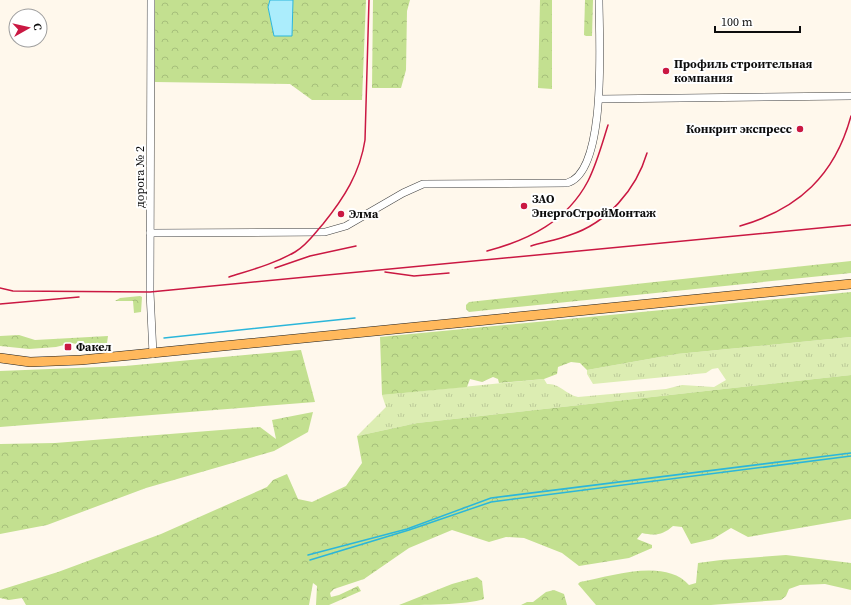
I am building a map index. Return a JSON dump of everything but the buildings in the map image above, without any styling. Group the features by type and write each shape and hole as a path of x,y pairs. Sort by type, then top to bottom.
{"main road":[{"path":"0,358 14,361 68,361 153,354 851,284"}],"street":[{"name":"дорога № 2","path":"151,0 150,292 153,354"},
{"path":"150,233 325,232 346,226 403,193 423,184 566,183 573,181 583,170 596,134 599,99 599,0"},
{"path":"599,99 851,96"}],"green space":[{"path":"155,0 270,0 268,7 274,36 292,36 293,0 366,0 362,100 312,100 290,84 155,82"},
{"path":"373,0 410,0 407,11 406,70 401,88 372,88"},
{"path":"540,0 552,0 552,89 538,88"},
{"path":"585,0 593,0 592,36 584,35"},
{"path":"851,261 851,273 469,312 466,309 466,305 469,302"},
{"path":"851,292 851,337 677,354 587,370 580,363 571,362 558,367 557,374 544,379 499,383 498,379 493,377 482,382 470,379 467,387 382,395 380,337"},
{"path":"142,297 141,312 134,313 133,301 115,301 120,298"},
{"path":"19,335 35,340 108,336 107,343 80,345 72,343 56,347 29,349 0,346 0,336"},
{"path":"851,337 851,375 417,423 357,436 386,407 382,395 544,379 547,384 556,385 573,396 578,397 666,389 682,385 714,387 726,380 718,368 712,369 706,373 593,384 587,374 587,370 677,354"},
{"path":"301,350 315,402 0,427 0,371 125,366"},
{"path":"851,375 851,519 748,537 731,528 713,539 691,544 682,527 673,526 659,534 642,533 637,539 652,545 652,548 629,558 579,566 562,553 524,538 506,537 489,542 452,530 409,548 364,579 334,589 330,593 331,597 358,586 361,591 329,605 316,605 317,586 313,583 309,605 26,605 22,598 9,600 0,598 0,590 58,572 161,534 267,487 273,480 287,474 298,499 312,502 346,486 362,463 357,436 417,423"},
{"path":"313,412 308,432 274,451 146,488 47,525 0,534 0,444 55,443 260,427 276,439 272,420"},
{"path":"786,555 851,563 851,590 825,584 800,585 789,589 786,596 781,600 711,605 596,605 578,584 580,582 622,573 652,571 666,572 679,577 689,585 696,583 698,563"},
{"path":"477,577 482,581 484,599 455,604 399,605 452,584"},
{"path":"554,590 564,594 567,605 521,605 527,602 533,602 546,592"}],"water":[{"path":"270,0 293,0 292,36 274,36 268,7"}],"waterway":[{"path":"164,338 355,318"},
{"path":"308,555 407,529 491,498 851,453"},
{"path":"310,560 409,530 491,502 851,456"}],"railway":[{"path":"229,277 271,263 287,256 307,243 338,205 350,185 363,152 365,140 369,0"},
{"path":"740,226 761,219 780,210 812,187 835,156 844,137 851,116"},
{"path":"487,251 532,235 558,218 569,207 588,181 597,160 608,125"},
{"path":"531,246 565,237 583,230 608,214 628,192 636,180 647,153"},
{"path":"0,288 13,291 150,292 851,225"},
{"path":"275,268 310,256 356,246"},
{"path":"385,272 414,276 449,273"},
{"path":"0,304 79,297"}],"place":[{"name":"Профиль строительная компания","path":"666,71"},
{"name":"Конкрит экспресс","path":"800,129"},
{"name":"ЗАО ЭнергоСтройМонтаж","path":"524,206"},
{"name":"Элма","path":"341,214"},
{"name":"Факел","path":"68,347"}]}
